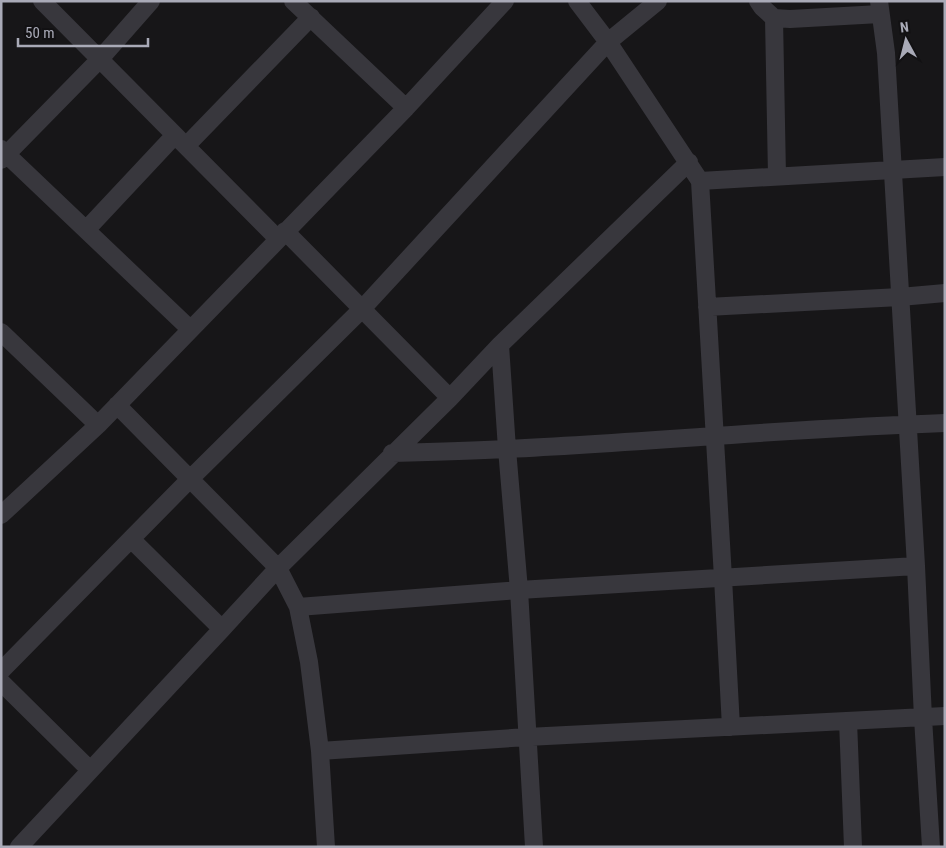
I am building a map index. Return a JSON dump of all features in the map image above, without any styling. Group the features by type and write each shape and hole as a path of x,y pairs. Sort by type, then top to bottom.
{"street":[{"path":"42,1 181,141 362,309 450,398"},
{"path":"151,1 100,59 3,155 86,230 190,329"},
{"path":"293,1 406,108"},
{"path":"1,515 98,425 406,108 505,1"},
{"path":"577,1 608,42 700,181 731,727"},
{"path":"1,671 190,479 362,309 608,42 658,1"},
{"path":"758,1 774,18 790,19 880,8 886,53 931,847"},
{"path":"86,230 311,17"},
{"path":"774,18 777,176"},
{"path":"18,847 278,568 450,398 500,345 689,162"},
{"path":"700,181 945,167"},
{"path":"707,307 945,293"},
{"path":"1,332 98,425"},
{"path":"500,345 519,590 534,847"},
{"path":"117,405 278,568 298,607 309,662 320,751 326,847"},
{"path":"392,454 945,423"},
{"path":"131,539 222,629"},
{"path":"298,607 519,590 916,566"},
{"path":"1,682 90,770"},
{"path":"320,751 527,737 945,716"},
{"path":"848,721 853,847"}]}
